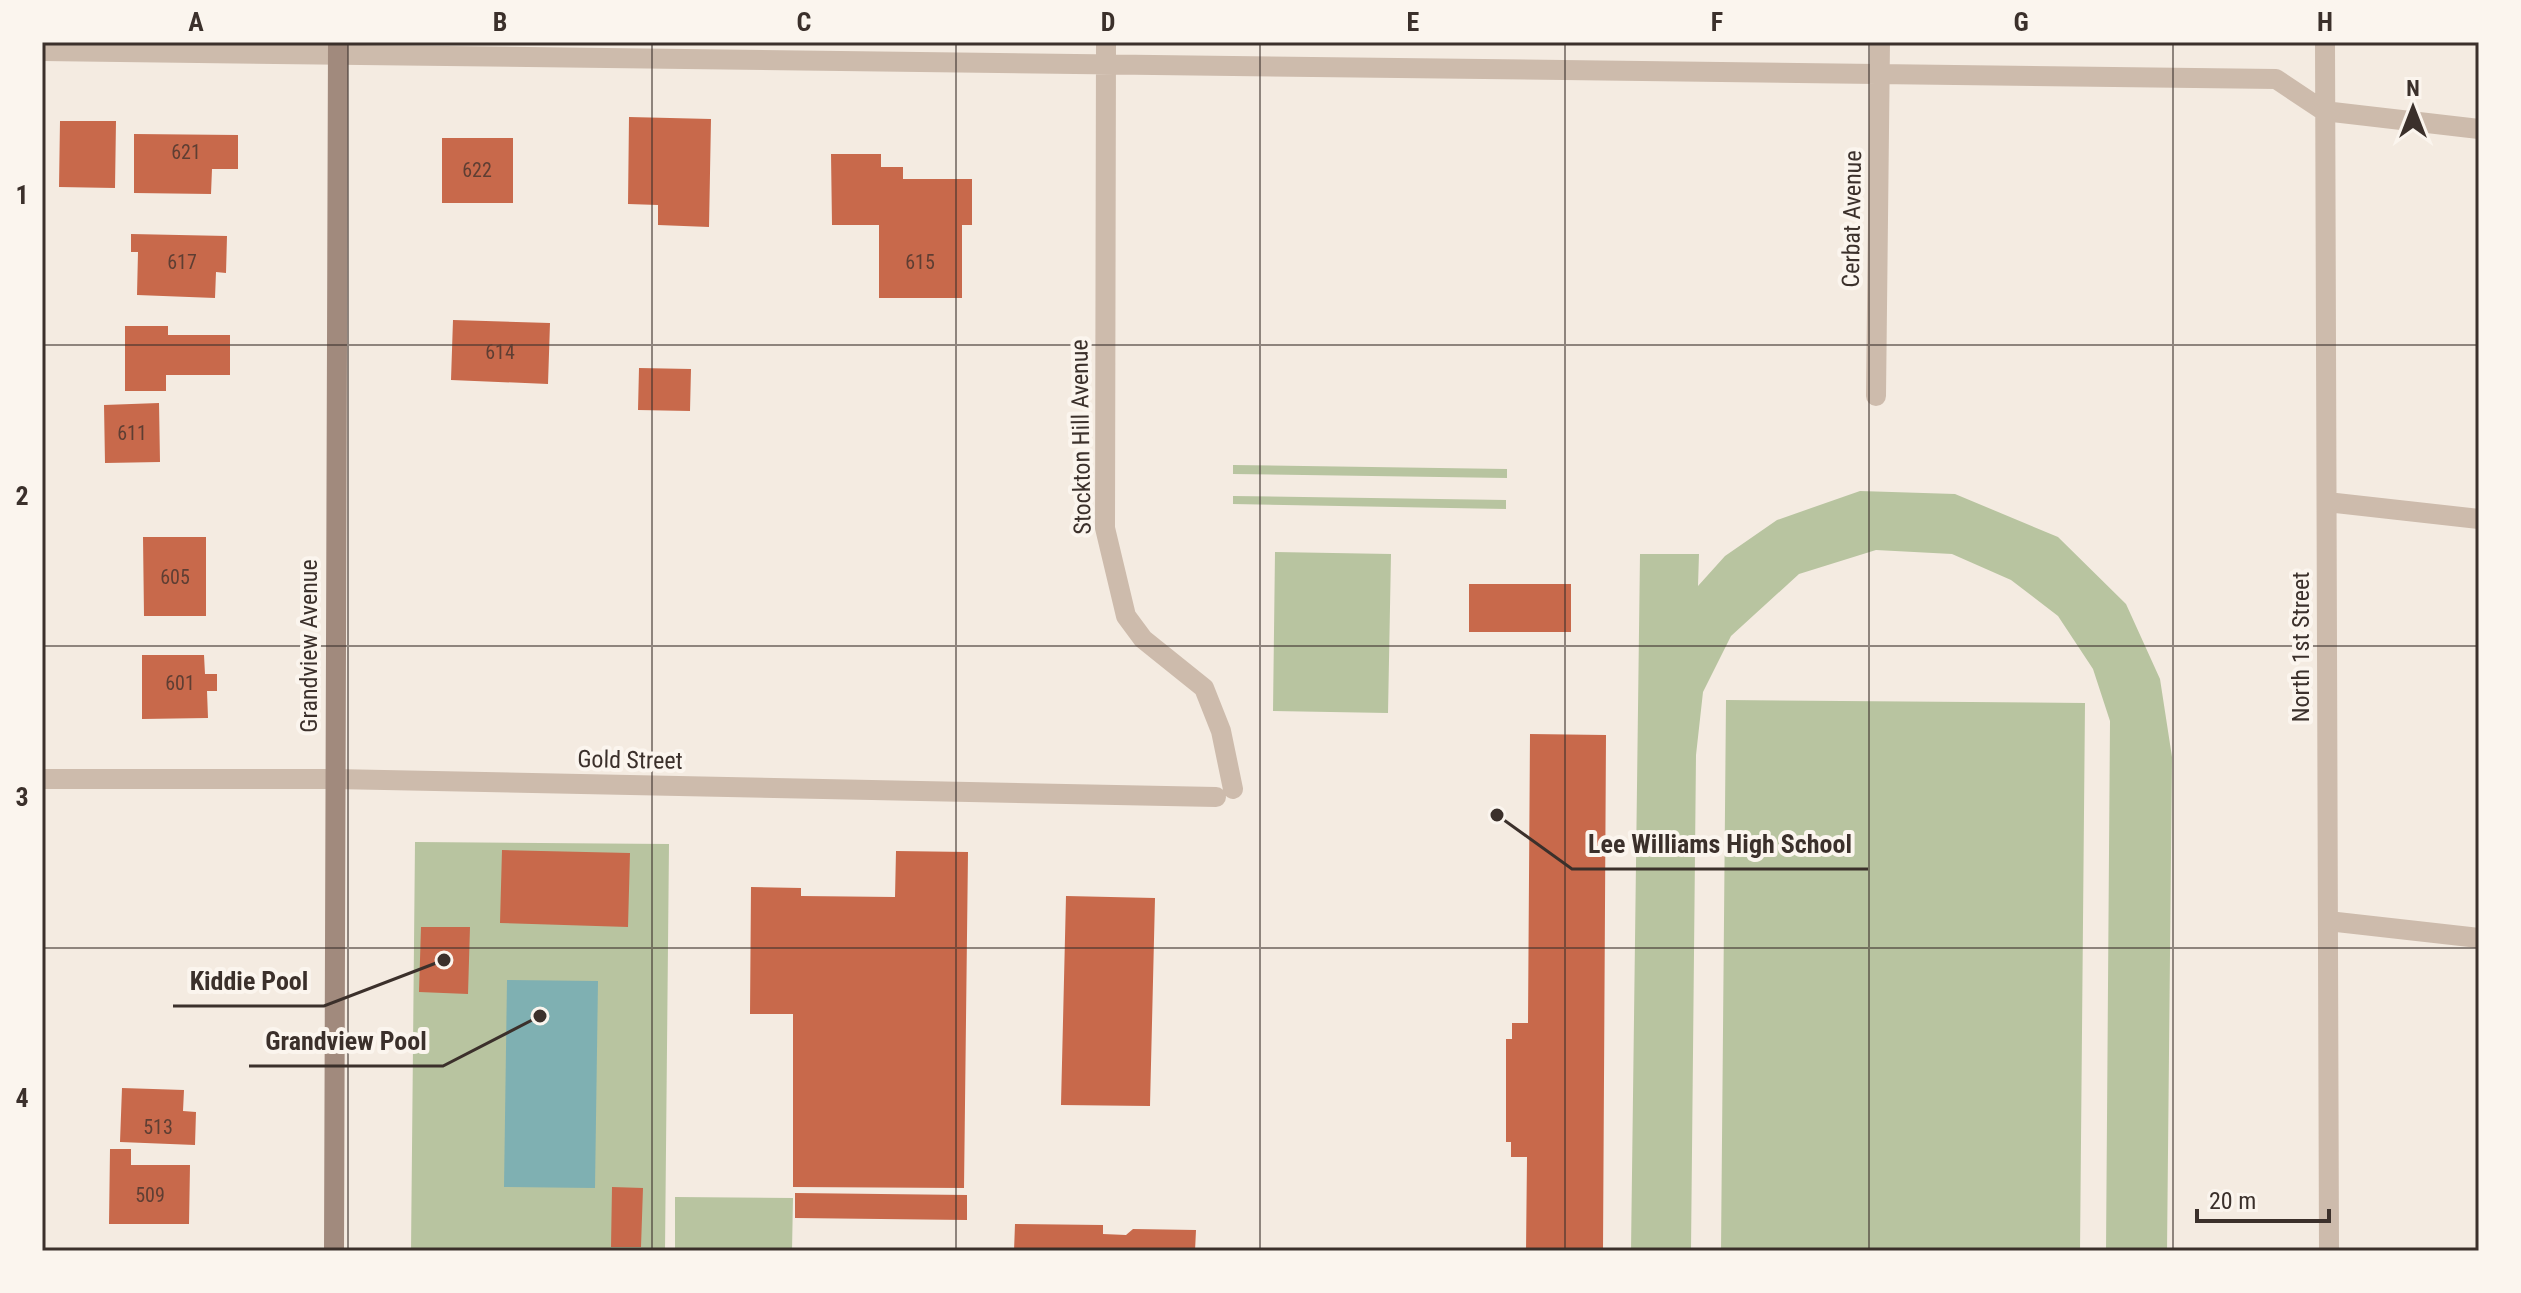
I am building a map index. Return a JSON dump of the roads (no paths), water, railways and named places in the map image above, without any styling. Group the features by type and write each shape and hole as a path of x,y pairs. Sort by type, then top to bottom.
{"main road":[{"name":"Grandview Avenue","path":"334,1251 338,49"}],"street":[{"name":"Stockton Hill Avenue","path":"1106,42 1105,528 1126,616 1143,639 1204,688 1221,731 1225,793"},
{"name":"Cerbat Avenue","path":"1876,396 1880,42"},
{"name":"North 1st Street","path":"2325,42 2329,1251"},
{"path":"42,51 338,49 2276,79 2324,111 2479,129"},
{"path":"2327,502 2479,519"},
{"name":"Gold Street","path":"42,779 334,779 1225,793"},
{"path":"2328,921 2479,938"}],"water":[{"path":"507,980 598,981 595,1188 504,1187"}],"place":[{"name":"Lee Williams High School","path":"1497,815"},
{"name":"Kiddie Pool","path":"444,960"},
{"name":"Grandview Pool","path":"540,1016"}]}
